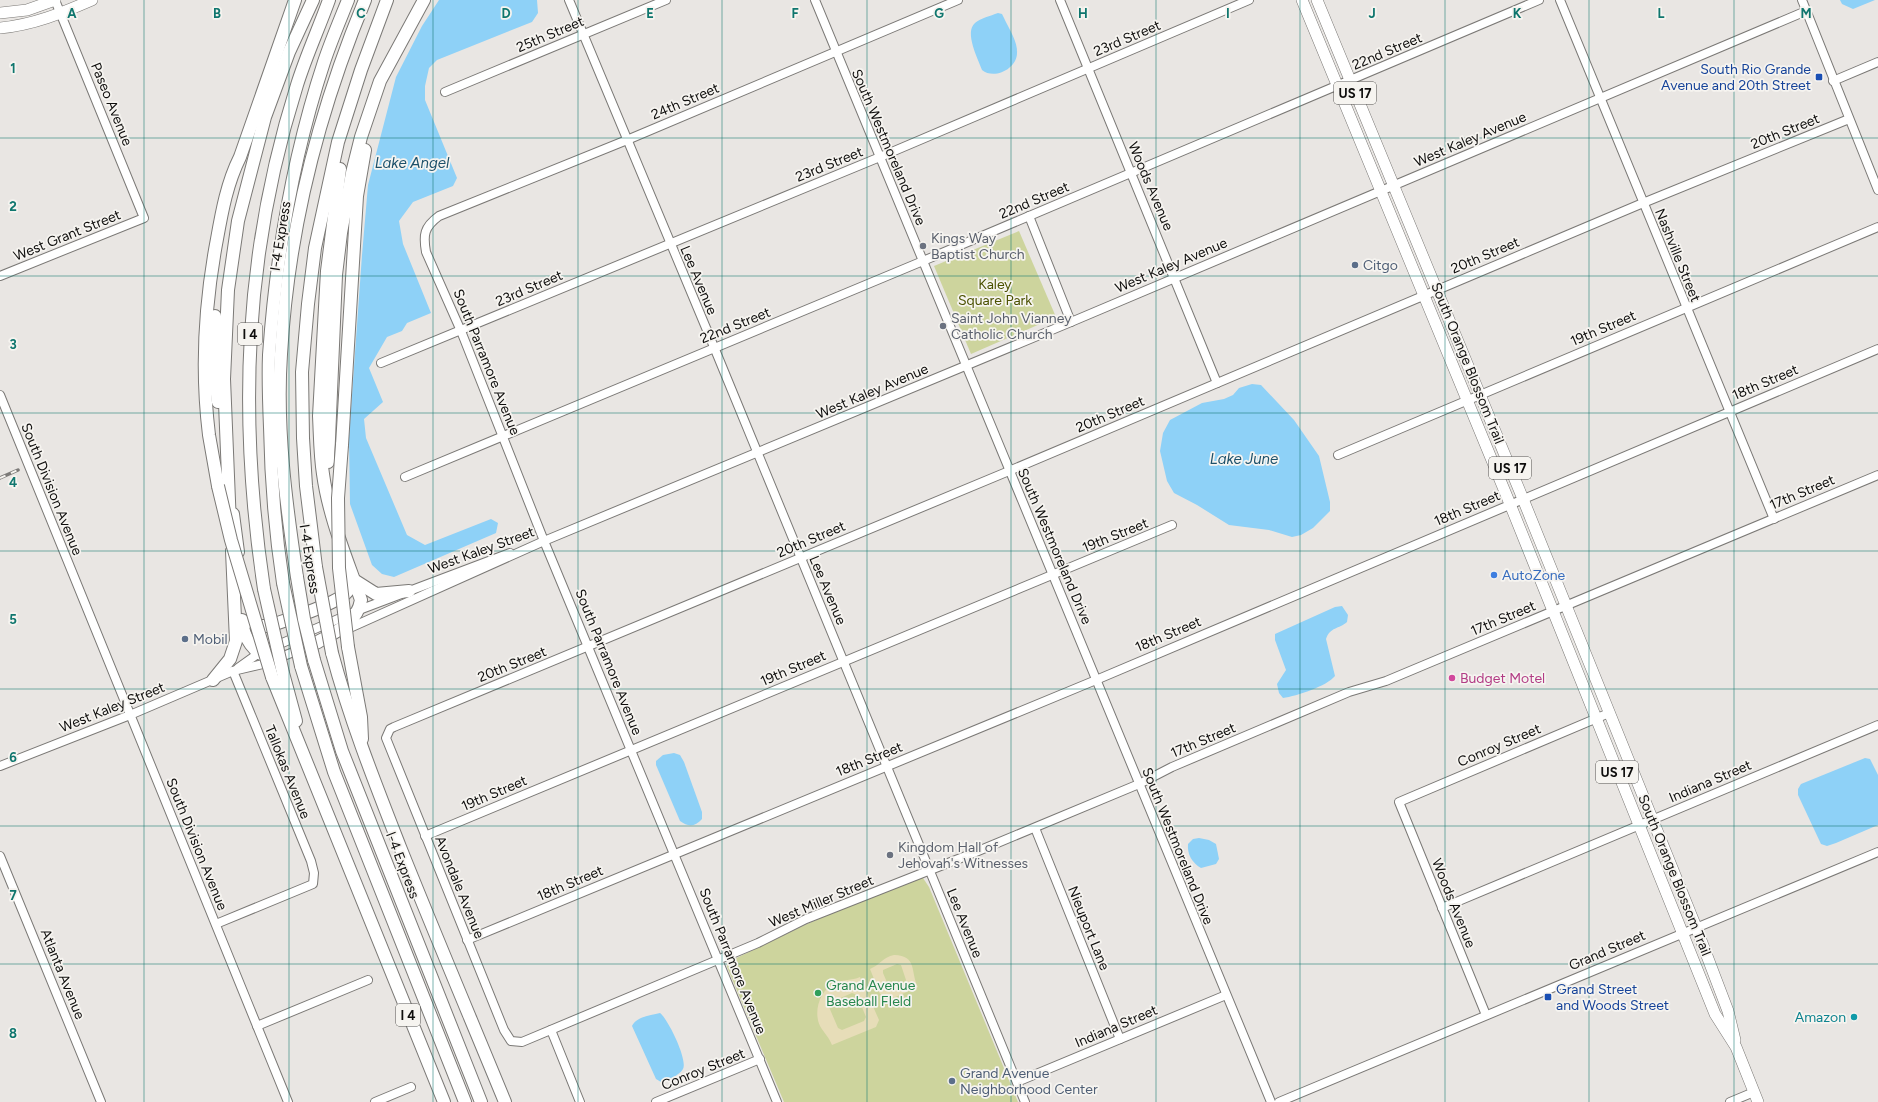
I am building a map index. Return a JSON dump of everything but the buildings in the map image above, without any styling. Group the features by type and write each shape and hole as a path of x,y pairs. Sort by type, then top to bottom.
{"highway":[{"path":"277,675 231,540 218,486 207,410 206,326 211,273 220,221 234,170 240,157 294,0"},
{"path":"213,680 230,658 236,641 224,379 228,290 238,221 265,117 289,52 313,0"},
{"name":"I 4","path":"329,0 295,90 274,170 257,259 250,342 249,420 253,505 277,675 321,796 444,1102"},
{"name":"I-4 Express","path":"348,0 324,62 304,133 287,208 276,284 269,355 269,399 273,499 283,583 301,666 334,772 465,1102"},
{"name":"I-4 Express","path":"365,0 346,45 317,138 302,195 292,246 281,355 281,420 288,512 297,577 314,660 342,751 481,1102"},
{"path":"387,0 361,70 338,142 315,248 302,372 306,486 316,567 332,653 348,709 362,752 410,874 505,1102"},
{"path":"331,511 328,464 336,275 341,232 354,166 370,106 380,81 424,0"},
{"path":"362,752 361,717 348,647 338,568 338,498 357,196 368,138 404,37"},
{"path":"316,643 349,625 359,610 361,600 331,511 323,474 319,416 327,271 340,166 338,142"},
{"path":"226,446 217,392 214,323 223,233 240,157"},
{"path":"230,491 236,528 243,628 247,640 259,653 268,657 281,657"},
{"path":"242,610 249,620 258,626 268,626 340,598 350,586 346,558"},
{"path":"354,580 376,594 409,590"}],"main road":[{"path":"0,13 27,10 55,0"},
{"path":"0,28 22,26 61,13 92,0"},
{"name":"South Orange Blossom Trail","path":"1302,0 1510,504 1638,826 1715,1014 1736,1047"},
{"name":"South Orange Blossom Trail","path":"1317,0 1523,499 1696,927 1728,1011 1736,1047 1756,1097"}],"street":[{"name":"Paseo Avenue","path":"55,0 144,218"},
{"name":"Lee Avenue","path":"569,0 714,347 1025,1102"},
{"name":"25th Street","path":"445,92 666,0"},
{"name":"South Westmoreland Drive","path":"815,0 965,366 1271,1102"},
{"name":"24th Street","path":"426,231 430,223 439,216 627,140 836,53 958,0"},
{"name":"Woods Avenue","path":"1060,0 1217,383"},
{"name":"23rd Street","path":"381,363 880,157 1249,0"},
{"name":"22nd Street","path":"405,477 923,261 1539,0"},
{"name":"Nashville Street","path":"1560,0 1774,518"},
{"path":"1802,0 1833,81 1875,177 1878,190"},
{"name":"West Kaley Avenue","path":"544,541 1071,322 1806,11"},
{"path":"1833,81 1878,62"},
{"name":"20th Street","path":"386,738 388,732 394,726 1009,471 1643,203 1849,119"},
{"path":"1029,216 1071,322"},
{"name":"West Grant Street","path":"0,276 144,218"},
{"name":"19th Street","path":"1338,455 1878,227"},
{"name":"South Parramore Avenue","path":"426,231 424,239 426,252 461,331 544,541 778,1102"},
{"name":"18th Street","path":"467,940 1096,680 1878,349"},
{"name":"South Division Avenue","path":"0,395 288,1102"},
{"name":"17th Street","path":"1139,784 1172,767 1349,692 1386,681 1878,475"},
{"name":"19th Street","path":"425,836 1172,525"},
{"name":"West Kaley Street","path":"0,766 130,715 213,680 233,671 259,653 359,610 409,590 544,541"},
{"name":"West Kaley Street","path":"233,671 263,664 316,643 544,541"},
{"name":"Tallokas Avenue","path":"216,924 313,884 314,874 233,671"},
{"name":"Conroy Street","path":"1399,802 1609,712"},
{"name":"Indiana Street","path":"1442,908 1878,726"},
{"name":"Avondale Avenue","path":"386,738 504,1030 509,1040 514,1042"},
{"name":"West Miller Street","path":"514,1042 522,1042 758,943 806,919 1034,828 1139,784"},
{"name":"Woods Avenue","path":"1399,802 1486,1015"},
{"name":"Nieuport Lane","path":"1034,828 1120,1039"},
{"name":"Grand Street","path":"1279,1102 1878,852"},
{"name":"Atlanta Avenue","path":"0,856 101,1102"},
{"path":"257,1026 368,980"},
{"name":"Indiana Street","path":"1017,1082 1226,995"},
{"path":"551,1030 580,1102"},
{"name":"Conroy Street","path":"656,1102 760,1059"},
{"path":"375,1102 411,1087"},
{"path":"1730,1102 1756,1097"}],"green space":[{"name":"Kaley Square Park","path":"1019,231 1056,317 971,354 934,266"},
{"path":"918,877 923,878 929,887 1018,1102 784,1102 727,967 728,962 807,924"}],"sand":[{"path":"894,955 907,958 912,966 918,987 893,998 880,994 870,969","holes":["897,964 901,965 906,980 905,982 889,987 883,970"]},
{"path":"860,977 879,1020 876,1027 832,1045 818,1020 817,1014 819,1002 825,991 830,986 841,981","holes":["852,993 857,995 866,1017 864,1021 842,1030 838,1028 829,1007 831,1002"]}],"water":[{"name":"Lake Angel","path":"439,0 537,0 538,13 532,22 437,60 429,68 425,86 425,100 457,178 453,186 413,202 399,221 403,244 431,313 407,323 402,331 387,337 369,368 383,402 364,419 366,438 407,535 425,545 491,519 498,523 496,533 394,577 382,574 372,565 350,504 349,437 362,255 368,185 396,77 422,26"},
{"path":"1840,0 1875,0 1853,9 1842,4"},
{"path":"998,13 1002,14 1013,36 1017,53 1016,59 1009,68 993,74 982,70 975,53 971,33 972,27 977,21"},
{"name":"Lake June","path":"1252,384 1261,385 1294,420 1319,456 1330,502 1330,511 1313,528 1301,535 1292,537 1269,530 1229,525 1174,493 1167,481 1160,451 1163,433 1170,420 1202,403 1224,399 1233,395 1239,388"},
{"path":"1342,606 1348,615 1347,622 1332,630 1326,639 1335,676 1331,680 1311,690 1283,698 1279,693 1277,684 1286,670 1275,640 1275,634 1335,607"},
{"path":"674,753 680,755 684,762 702,812 702,819 694,825 689,825 680,821 656,765 656,761 663,755"},
{"path":"1865,758 1870,759 1878,775 1878,825 1827,846 1821,844 1798,795 1798,789 1801,784"},
{"path":"1199,838 1209,840 1216,844 1219,859 1216,864 1201,868 1189,855 1188,844 1193,839"},
{"path":"660,1013 668,1023 676,1040 683,1057 684,1064 683,1069 679,1074 661,1082 656,1079 632,1026 640,1018"}],"railway":[{"path":"0,478 18,470"}],"place":[{"name":"South Rio Grande Avenue and 20th Street","path":"1819,77"},
{"name":"Kings Way Baptist Church","path":"923,246"},
{"name":"Citgo","path":"1355,265"},
{"name":"Saint John Vianney Catholic Church","path":"943,326"},
{"name":"AutoZone","path":"1494,575"},
{"name":"Mobil","path":"185,639"},
{"name":"Budget Motel","path":"1452,678"},
{"name":"Kingdom Hall of Jehovah's Witnesses","path":"890,855"},
{"name":"Grand Avenue Baseball FIeld","path":"818,993"},
{"name":"Grand Street and Woods Street","path":"1548,997"},
{"name":"Amazon","path":"1854,1017"},
{"name":"Grand Avenue Neighborhood Center","path":"952,1081"}]}
